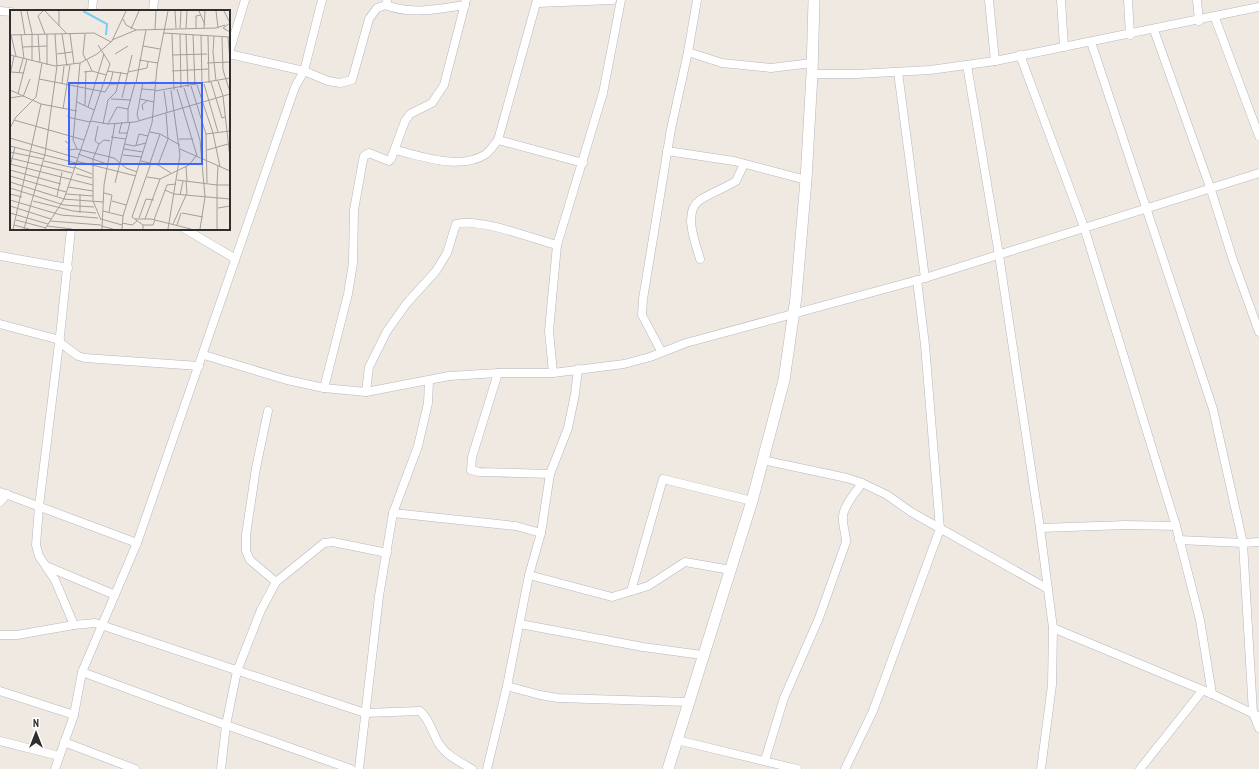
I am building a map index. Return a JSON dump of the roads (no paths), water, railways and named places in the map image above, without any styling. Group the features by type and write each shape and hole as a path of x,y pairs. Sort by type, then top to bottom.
{"street":[{"path":"92,10 93,0"},
{"path":"153,10 154,0"},
{"path":"230,51 245,0"},
{"path":"55,769 74,715 82,672 137,543 204,354 234,258 295,87 304,71 322,0"},
{"path":"395,150 456,162 472,160 486,154 498,140 537,1 612,0"},
{"path":"553,373 549,331 557,245 603,93 621,0"},
{"path":"661,351 642,315 667,151 688,52 697,0"},
{"path":"668,769 702,655 731,570 752,501 784,380 794,315 806,180 814,0"},
{"path":"989,0 995,61"},
{"path":"1061,0 1064,47"},
{"path":"1128,0 1130,35"},
{"path":"1197,0 1199,20"},
{"path":"230,54 304,71 328,81 340,83 352,80 369,19 377,8 386,3 395,9 440,9 465,2 444,85 432,103 410,114 405,121 395,150 389,161 369,153 364,156 354,210 353,263 348,294 324,388"},
{"path":"688,52 722,63 771,68 812,68 856,74 930,70 995,61 1215,18 1259,7"},
{"path":"0,11 10,12"},
{"path":"1215,18 1259,136"},
{"path":"1154,30 1211,190 1232,257 1259,332"},
{"path":"1091,42 1212,409 1243,543 1256,714 1259,728"},
{"path":"1020,55 1084,227 1176,526 1200,620 1212,694"},
{"path":"967,65 999,255 1040,528 1053,628 1052,685 1042,769"},
{"path":"845,769 872,710 940,530 921,279 898,72"},
{"path":"498,140 583,163"},
{"path":"667,151 744,164 806,180"},
{"path":"700,259 691,231 694,208 699,201 736,181 744,164"},
{"path":"204,354 287,380 324,388 366,392 449,376 498,373 553,373 624,364 650,357 661,351 686,343 794,315 921,279 1084,227 1211,190 1259,173"},
{"path":"366,392 369,367 387,331 407,303 436,271 447,253 456,224 464,221 492,226 557,245"},
{"path":"71,230 68,268 39,506 37,552 54,580 74,625"},
{"path":"187,230 234,258"},
{"path":"0,256 68,268"},
{"path":"0,324 59,341 78,356 85,358 199,366"},
{"path":"487,769 507,686 529,575 541,533 550,474 568,428 575,394 578,369"},
{"path":"498,373 472,457 471,470 479,472 550,474"},
{"path":"358,769 379,596 393,513 418,446 428,403 429,381"},
{"path":"268,411 256,468 246,535 246,551 250,560 276,582"},
{"path":"762,460 847,478 862,483 887,495 940,530 1048,589"},
{"path":"631,591 663,479 752,501"},
{"path":"765,760 784,698 819,618 846,542 846,531 843,522 845,510 862,483"},
{"path":"0,502 3,493 137,543"},
{"path":"393,513 516,526 541,533"},
{"path":"1040,528 1126,525 1176,526"},
{"path":"1179,540 1243,543 1259,542"},
{"path":"221,769 226,726 237,671 261,610 276,582 324,543 333,542 387,553"},
{"path":"529,575 612,597 648,586 686,562 731,570"},
{"path":"46,566 115,595"},
{"path":"0,635 17,635 74,625 95,623 365,713 420,711 429,721 439,744 444,750 472,769"},
{"path":"520,624 643,647 702,655"},
{"path":"1053,628 1212,694 1256,714"},
{"path":"82,672 226,726 351,769"},
{"path":"507,686 540,695 558,698 688,702"},
{"path":"0,691 74,715"},
{"path":"1140,769 1202,691"},
{"path":"677,740 765,760 774,766 798,769"},
{"path":"0,741 59,756"},
{"path":"64,742 135,769"}]}
